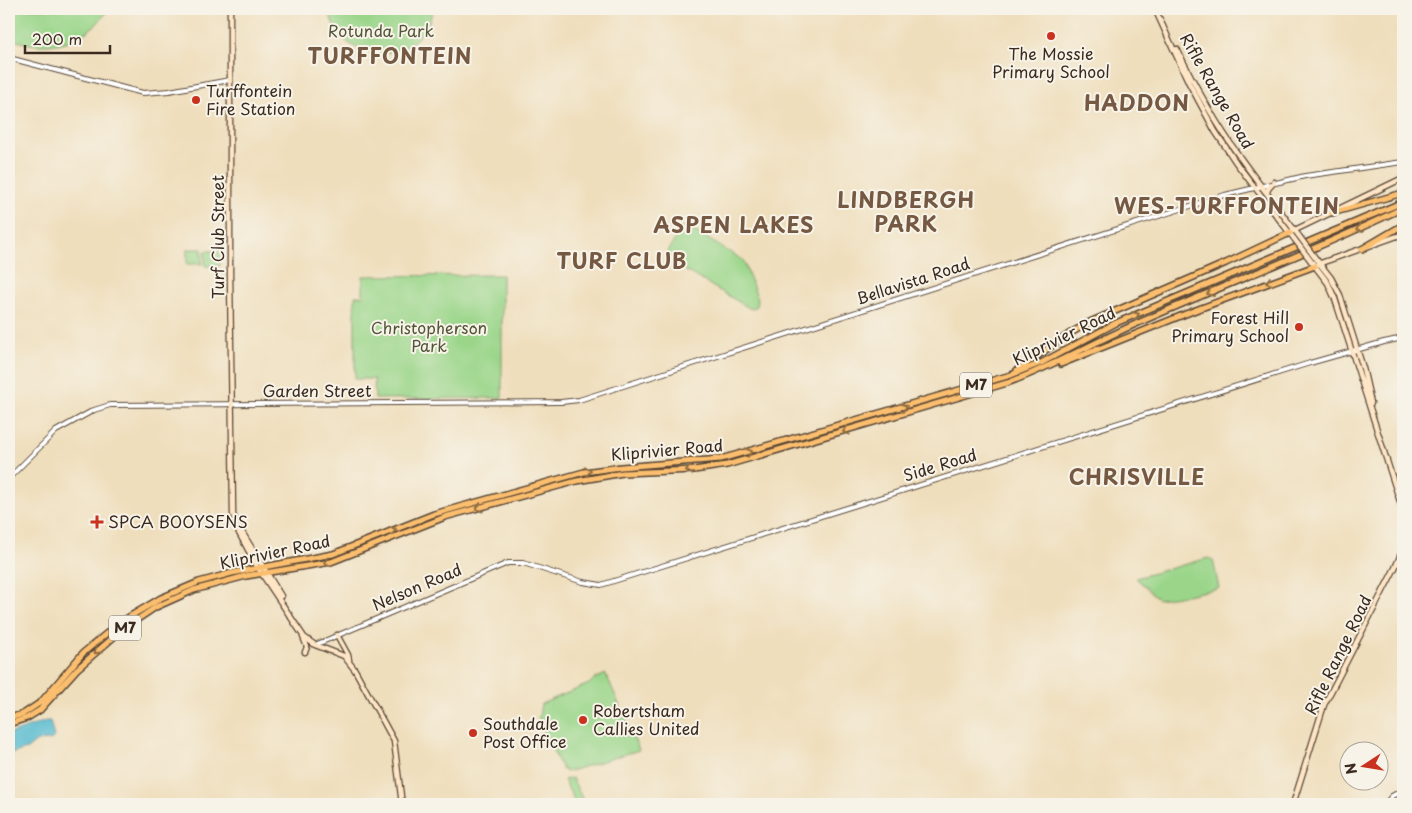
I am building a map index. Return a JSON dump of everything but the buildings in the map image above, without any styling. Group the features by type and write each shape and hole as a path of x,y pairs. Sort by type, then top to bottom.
{"main road":[{"name":"Turf Club Street","path":"230,9 232,509 239,533 286,604 300,630"},
{"name":"Rifle Range Road","path":"1156,9 1213,117 1293,232"},
{"name":"Rifle Range Road","path":"1156,9 1199,103 1220,140 1273,211 1293,232"},
{"path":"1011,375 1069,334 1090,322 1226,263 1403,178"},
{"path":"1267,193 1268,188 1274,182"},
{"path":"1332,213 1403,193"},
{"name":"Kliprivier Road","path":"9,718 23,714 41,702 88,648 107,631 172,593 199,582 333,554 432,514 584,472 721,459 1011,375 1041,363 1116,323 1403,202"},
{"name":"Kliprivier Road","path":"9,724 27,718 40,710 76,669 118,633 156,607 182,594 262,570 331,562 434,521 582,479 623,473 708,468 743,461 1007,383 1046,368 1131,326 1330,242 1403,208"},
{"path":"1277,239 1283,231 1282,222"},
{"path":"1362,249 1403,225"},
{"path":"1293,232 1315,262 1332,291 1349,332 1403,511"},
{"path":"1046,368 1056,366 1315,262 1339,257 1403,234"},
{"path":"1327,273 1330,264 1339,257"},
{"path":"1315,262 1327,273 1340,294 1349,332"},
{"name":"Rifle Range Road","path":"1294,804 1324,705 1403,549"},
{"path":"300,630 305,638 315,645 341,655 350,662"},
{"path":"300,630 307,646 305,652"},
{"path":"337,635 394,741 402,804"},
{"path":"9,796 15,804"}],"street":[{"path":"9,58 143,94 230,80"},
{"name":"Bellavista Road","path":"580,400 1078,241 1255,187 1305,176 1403,162"},
{"name":"Side Road","path":"530,565 582,582 601,585 1355,350 1403,338"},
{"name":"Garden Street","path":"9,478 59,428 94,410 110,405 552,402 580,400"},
{"name":"Nelson Road","path":"315,645 504,564 517,562 530,565"},
{"path":"1385,804 1392,796 1403,790"}],"green space":[{"path":"9,9 109,9 100,21 77,37 51,45 37,45 9,38"},
{"name":"Rotunda Park","path":"329,9 433,9 425,28 413,42 397,50 380,53 363,50 347,42 336,28"},
{"path":"686,226 743,260 758,299 757,306 751,309 667,260 666,255 682,227"},
{"path":"187,249 202,249 202,264 187,264"},
{"path":"205,251 220,251 220,266 205,266"},
{"name":"Christopherson Park","path":"502,275 502,398 375,399 374,379 355,379 355,296 363,296 363,276"},
{"path":"1208,558 1213,560 1219,588 1158,599 1136,578"},
{"name":"Robertsham Callies United","path":"606,674 639,750 567,772 562,769 539,723 541,704 589,684 594,679"},
{"path":"572,778 585,804 576,804 564,780"}],"water":[{"path":"50,721 54,737 51,740 37,741 27,749 10,754 9,734"}],"place":[{"name":"The Mossie Primary School","path":"1051,36"},
{"name":"Turffontein Fire Station","path":"196,100"},
{"name":"Forest Hill Primary School","path":"1299,327"},
{"name":"SPCA BOOYSENS","path":"97,522"},
{"name":"Robertsham Callies United","path":"583,720"},
{"name":"Southdale Post Office","path":"473,733"}],"district":[{"name":"TURFFONTEIN","path":"390,57"},
{"name":"HADDON","path":"1137,104"},
{"name":"WES-TURFFONTEIN","path":"1227,207"},
{"name":"LINDBERGH PARK","path":"906,213"},
{"name":"ASPEN LAKES","path":"734,226"},
{"name":"TURF CLUB","path":"622,262"},
{"name":"CHRISVILLE","path":"1137,478"}]}
